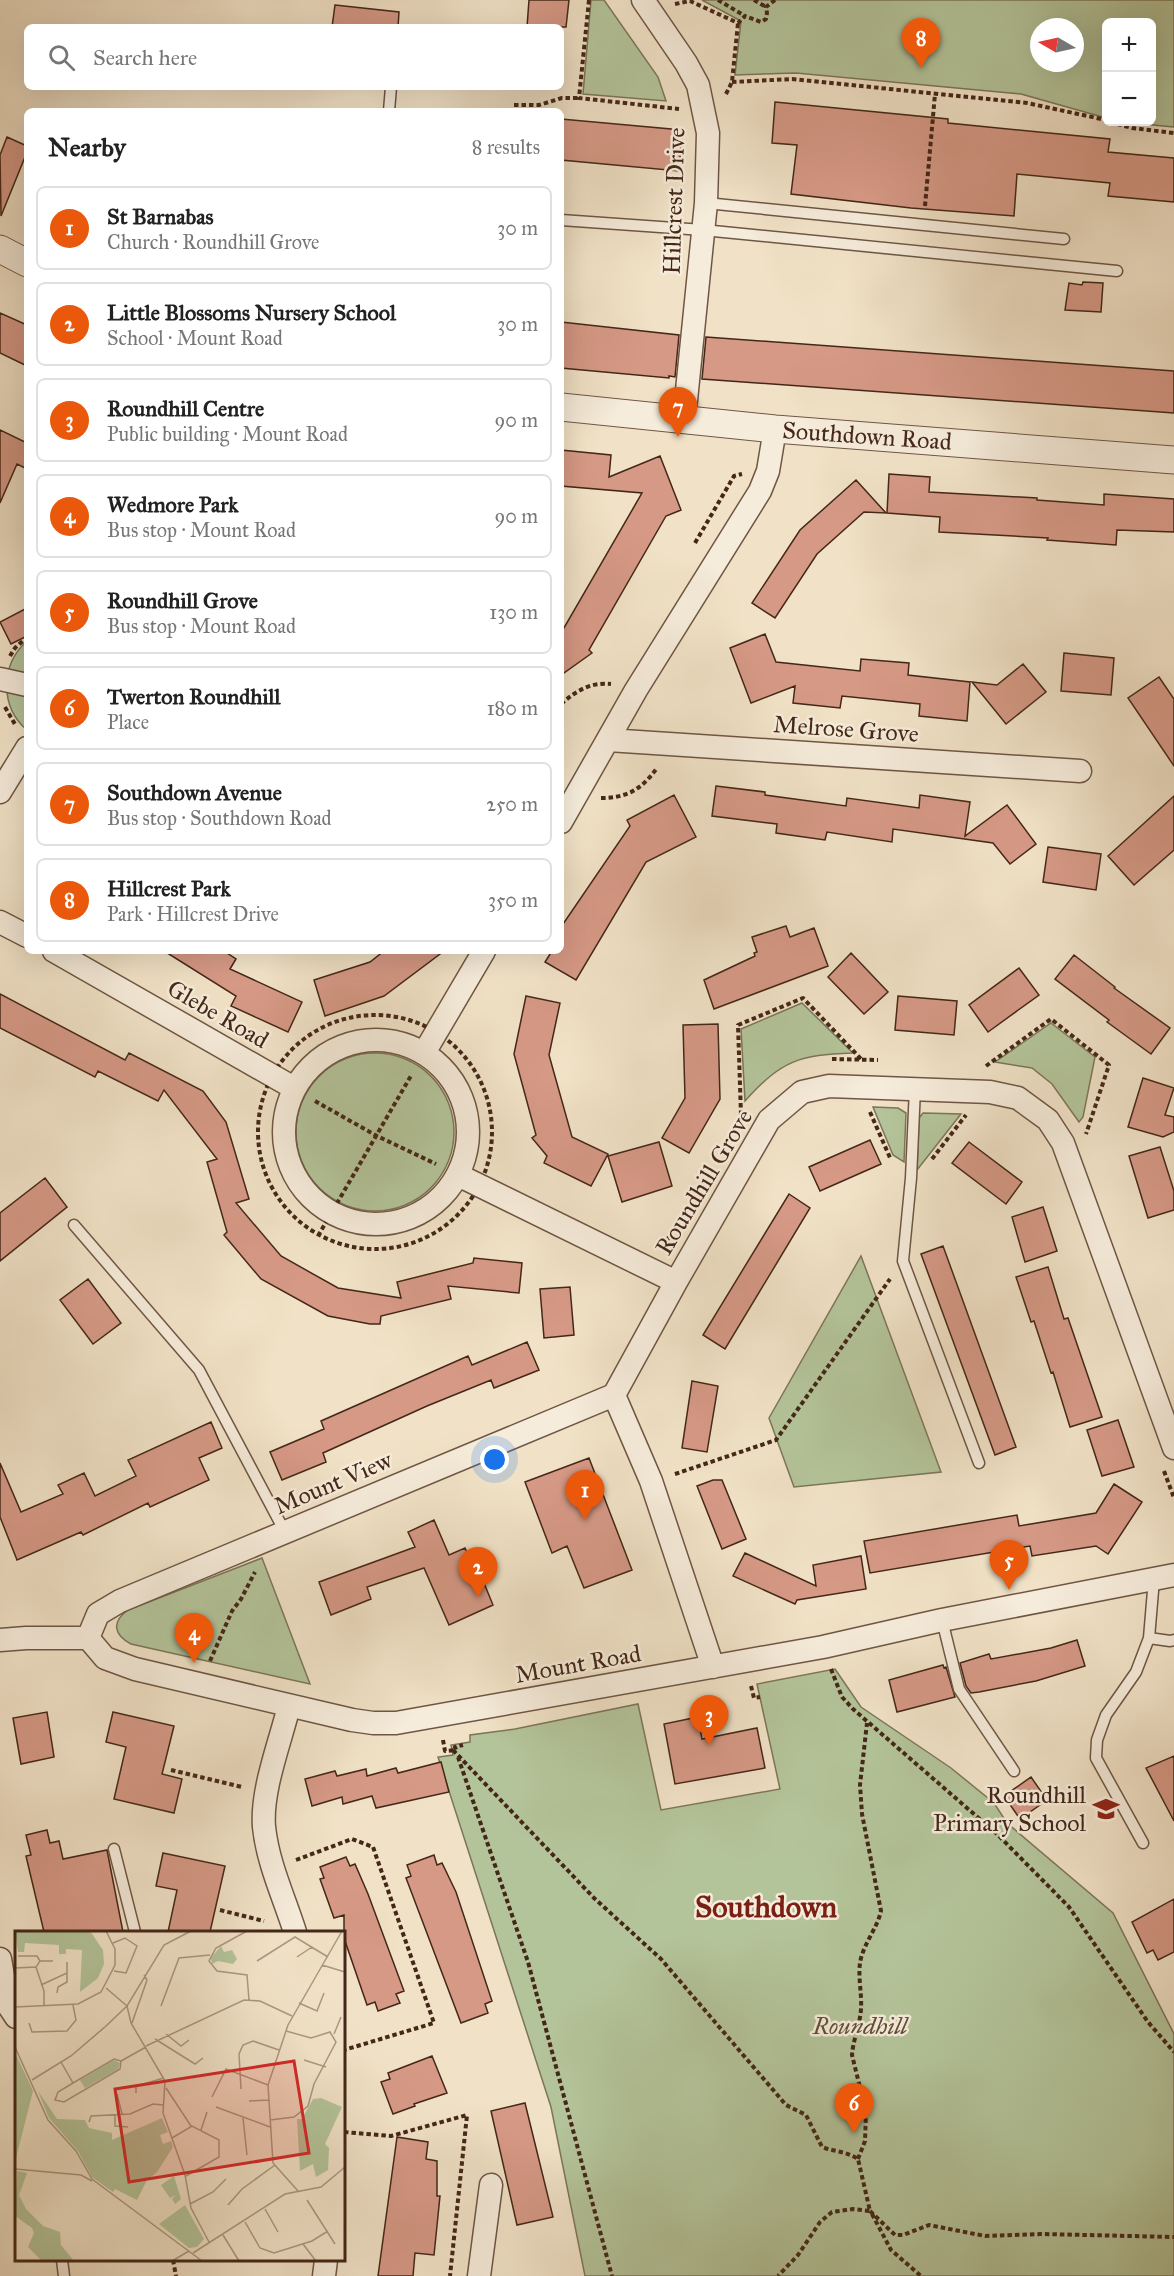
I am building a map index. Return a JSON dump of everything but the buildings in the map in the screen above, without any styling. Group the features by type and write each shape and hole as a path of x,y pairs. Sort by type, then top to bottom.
{"street":[{"name":"Hillcrest Drive","path":"648,7 698,85 706,122 706,203 684,420"},
{"path":"0,249 24,261"},
{"name":"Southdown Road","path":"564,407 775,429 1174,459"},
{"path":"564,817 636,690 760,491 768,471 775,429"},
{"path":"0,679 24,684"},
{"name":"Melrose Grove","path":"608,740 1080,771"},
{"path":"0,792 24,753"},
{"path":"0,922 24,934"},
{"name":"Glebe Road","path":"59,954 294,1088"},
{"path":"424,1053 482,954"},
{"path":"371,1039 394,1041 424,1053 437,1063 460,1094 463,1103 468,1121 469,1139 458,1175 438,1202 414,1217 393,1224 351,1222 321,1208 308,1196 289,1165 284,1146 286,1111 294,1088 318,1059 336,1048 371,1039"},
{"name":"Roundhill Grove","path":"614,1395 769,1120 802,1092 829,1086 990,1092 1018,1098 1048,1120 1063,1143 1174,1448"},
{"path":"458,1175 676,1282"},
{"path":"614,1395 651,1481 713,1667"},
{"name":"Mount View","path":"88,1638 98,1614 120,1601 614,1395"},
{"name":"Mount Road","path":"88,1638 105,1658 135,1670 373,1724 396,1723 823,1647 942,1620 1164,1577"},
{"path":"0,1640 88,1638"},
{"path":"290,1706 267,1792 264,1827 272,1869 295,1930"},
{"path":"0,1959 8,2005 15,2016"},
{"path":"479,2276 491,2185"},
{"path":"324,2276 326,2261"}],"lane":[{"path":"389,108 391,90"},
{"path":"706,203 1064,239"},
{"path":"564,220 703,230 1117,271"},
{"path":"915,1088 911,1178 903,1261 979,1463"},
{"path":"74,1224 199,1370 279,1535"},
{"path":"1143,1843 1096,1758 1097,1740 1106,1715 1136,1672 1149,1638 1164,1577"},
{"path":"942,1620 959,1689 1014,1771"},
{"path":"1149,1638 1174,1640"},
{"path":"114,1849 135,1931"},
{"path":"62,2261 64,2276"}],"path":[{"path":"579,98 589,0"},
{"path":"718,0 745,16 761,22 766,19 766,7"},
{"path":"756,0 766,7"},
{"path":"766,7 775,0"},
{"path":"648,7 690,1 738,23"},
{"path":"514,105 539,105 562,98 579,98 706,122 732,82 738,23 745,16"},
{"path":"732,82 792,78 1027,103 1102,120"},
{"path":"927,184 935,94"},
{"path":"1125,126 1174,133"},
{"path":"741,1118 738,1025 803,998 861,1059"},
{"path":"376,1014 410,1019 436,1031 463,1053 483,1083 492,1117 492,1153 480,1186 458,1216 427,1238 409,1244 391,1249 354,1248 318,1236 291,1215 271,1187 259,1154 258,1120 272,1076 284,1056 310,1034 342,1019 376,1014"},
{"path":"985,1067 1051,1019 1108,1065 1087,1133 1063,1143"},
{"path":"318,1236 424,1053"},
{"path":"294,1088 376,1136 458,1175"},
{"path":"651,1481 777,1440 903,1261"},
{"path":"208,1668 232,1611 279,1535"},
{"path":"831,1669 842,1696 867,1722 997,1834 1069,1907 1148,2022 1174,2052"},
{"path":"867,1722 860,1785 862,1814 880,1911 878,1923 860,1963 861,2010 852,2055 866,2112 866,2141 858,2159 870,2211 891,2250 921,2276"},
{"path":"612,2276 528,1962 455,1752 594,1898 661,1959 786,2105 806,2115 822,2147 835,2152 846,2151 858,2159"},
{"path":"171,1770 267,1792"},
{"path":"272,1869 352,1839 373,1847 434,2023 345,2050"},
{"path":"220,1910 295,1930"},
{"path":"345,2132 391,2136 467,2115 450,2276"},
{"path":"778,2276 798,2255 820,2222 832,2212 853,2209 870,2211 895,2235 903,2235 929,2225 985,2236 1041,2234 1174,2237"},
{"path":"173,2261 176,2276"}],"green space":[{"path":"591,0 604,0 658,77 666,101 583,94"},
{"path":"702,0 1174,0 1174,127 1156,125 1156,18 1102,18 1102,117 1021,94 796,73 735,75 741,21"},
{"path":"24,644 24,727 12,710 7,686 8,674 18,651"},
{"path":"802,1003 853,1053 805,1058 793,1062 770,1076 745,1101 741,1029"},
{"path":"1051,1023 1095,1057 1083,1117 1079,1122 1052,1084 1032,1068 995,1062"},
{"path":"375,1053 405,1059 431,1076 448,1102 454,1132 448,1162 431,1188 405,1205 375,1211 345,1205 319,1188 302,1162 296,1132 302,1102 319,1076 345,1059"},
{"path":"873,1107 898,1108 906,1113 904,1162 893,1155"},
{"path":"923,1113 961,1114 917,1170 919,1118"},
{"path":"861,1256 941,1472 794,1487 769,1418"},
{"path":"262,1558 310,1684 131,1644 118,1632 119,1619 128,1610"},
{"name":"Roundhill","path":"835,1669 861,1707 951,1768 994,1803 1007,1823 1113,1913 1174,2034 1174,2276 585,2276 551,2107 438,1757 453,1755 451,1745 470,1742 470,1735 515,1729 638,1704 661,1810 780,1789 757,1684"}],"place":[{"name":"Hillcrest Park","path":"921,68"},
{"name":"Southdown Avenue","path":"678,437"},
{"name":"St Barnabas","path":"585,1520"},
{"name":"Roundhill Grove","path":"1009,1590"},
{"name":"Little Blossoms Nursery School","path":"478,1597"},
{"name":"Wedmore Park","path":"194,1663"},
{"name":"Roundhill Centre","path":"709,1745"},
{"name":"Roundhill Primary School","path":"1106,1809"},
{"name":"Twerton Roundhill","path":"854,2133"}],"district":[{"name":"Southdown","path":"766,1907"}]}
